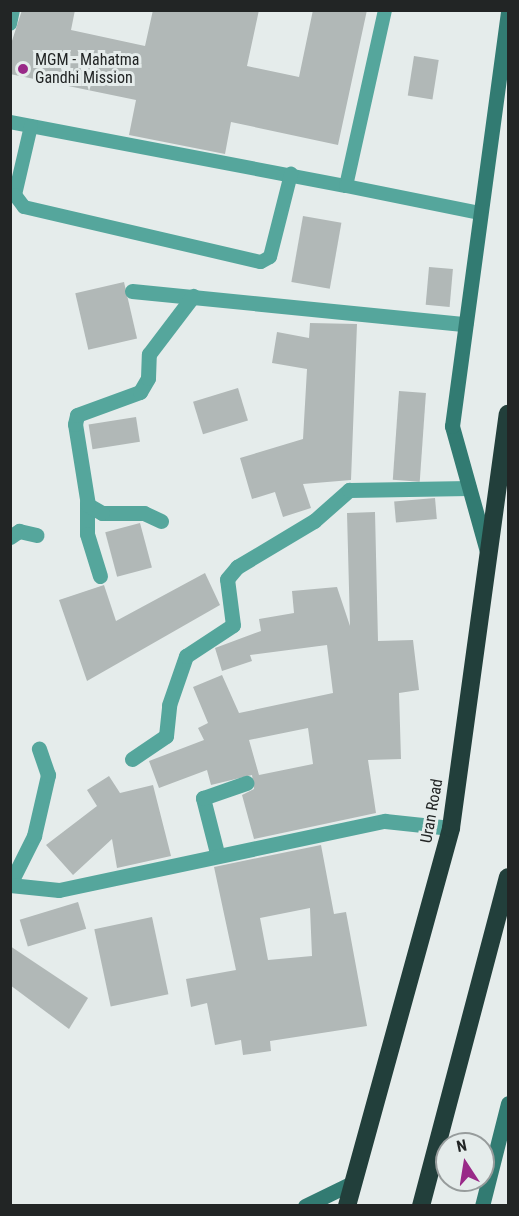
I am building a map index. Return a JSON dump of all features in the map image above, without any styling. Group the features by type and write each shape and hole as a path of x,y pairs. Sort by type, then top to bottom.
{"highway":[{"name":"Uran Road","path":"346,1206 451,828 508,414"},
{"path":"421,1206 508,878"}],"street":[{"path":"489,558 452,426 508,10"},
{"path":"132,291 465,324"},
{"path":"100,576 87,534 87,502 78,462 77,415 140,392 148,378 149,354 192,296"},
{"path":"132,759 166,736 169,705 186,656 233,625 227,579 237,567 314,521 349,490 469,488"},
{"path":"87,502 102,513 144,513 161,521"},
{"path":"10,537 19,531 37,535"},
{"path":"39,749 48,775 34,836 10,884 59,890 173,869 218,853 385,821 451,828"},
{"path":"218,853 203,798 246,783"},
{"path":"482,1206 508,1103"},
{"path":"305,1206 352,1183"}],"lane":[{"path":"10,24 13,10"},
{"path":"346,186 385,10"},
{"path":"10,122 291,174 480,213"},
{"path":"31,126 15,195 24,207 261,262 270,257 291,174"}],"building":[{"path":"22,10 75,10 71,30 145,46 153,10 259,10 247,66 299,77 313,10 367,10 338,145 231,122 225,154 129,135 136,100 10,74 10,47"},
{"path":"414,56 439,60 432,99 408,96"},
{"path":"303,216 341,223 330,289 291,282"},
{"path":"429,267 453,269 450,307 426,305"},
{"path":"124,282 137,339 88,350 75,293"},
{"path":"310,323 357,324 351,480 303,484 311,508 283,517 275,492 252,499 240,458 303,439 307,369 272,363 277,332 309,338"},
{"path":"238,388 248,421 203,434 193,402"},
{"path":"399,391 426,393 420,482 393,480"},
{"path":"136,417 140,442 93,449 89,425"},
{"path":"435,498 437,519 396,522 394,502"},
{"path":"375,512 378,641 413,640 419,690 399,693 401,759 368,760 376,813 254,839 242,795 254,789 252,775 211,785 207,770 159,788 149,761 204,740 198,728 208,723 193,687 222,675 239,713 333,693 327,645 250,655 252,661 222,671 215,648 261,631 259,619 294,613 292,591 337,587 350,626 347,513","holes":["308,728 313,764 259,775 249,740"]},
{"path":"140,523 152,567 117,577 105,532"},
{"path":"205,573 220,605 87,681 59,600 104,585 116,621"},
{"path":"109,776 120,793 153,785 171,856 117,868 112,839 73,875 46,845 97,806 87,790"},
{"path":"321,845 334,914 346,912 367,1026 270,1041 271,1051 243,1055 241,1040 215,1045 207,1003 191,1007 186,979 236,970 214,867","holes":["310,908 312,956 268,960 260,918"]},
{"path":"78,902 86,929 28,947 20,920"},
{"path":"152,917 168,994 111,1007 94,929"},
{"path":"10,946 88,998 69,1029 10,985"}],"place":[{"name":"MGM - Mahatma Gandhi Mission","path":"23,69"}]}
